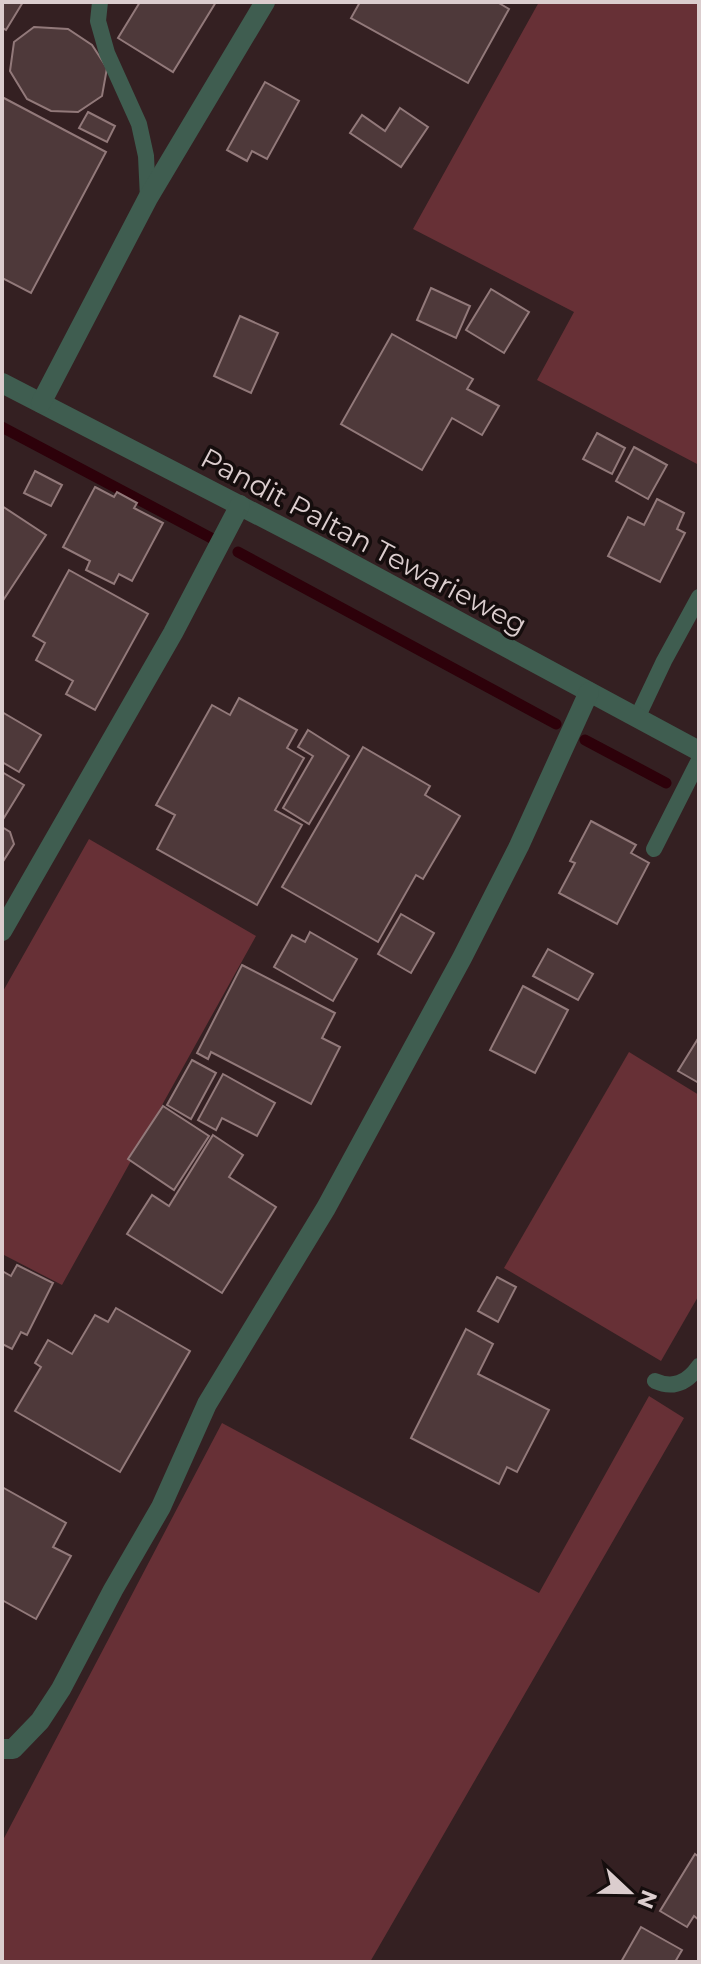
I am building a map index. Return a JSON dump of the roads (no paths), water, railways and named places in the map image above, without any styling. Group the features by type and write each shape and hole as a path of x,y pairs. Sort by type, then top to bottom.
{"street":[{"path":"41,403 148,198 265,2"},
{"name":"Pandit Paltan Tewarieweg","path":"2,383 240,505 699,751"},
{"path":"2,931 173,633 240,505"},
{"path":"2,1749 13,1749 40,1721 61,1689 161,1507 207,1404 326,1208 462,958 519,846 589,692"}],"lane":[{"path":"100,2 98,21 107,53 139,124 146,156 148,198"},
{"path":"637,718 699,597"},
{"path":"654,849 699,760"},
{"path":"655,1381 678,1385 692,1376 699,1366"}],"waterway":[{"path":"2,427 213,539"},
{"path":"238,552 556,724"},
{"path":"585,740 666,783"}]}
